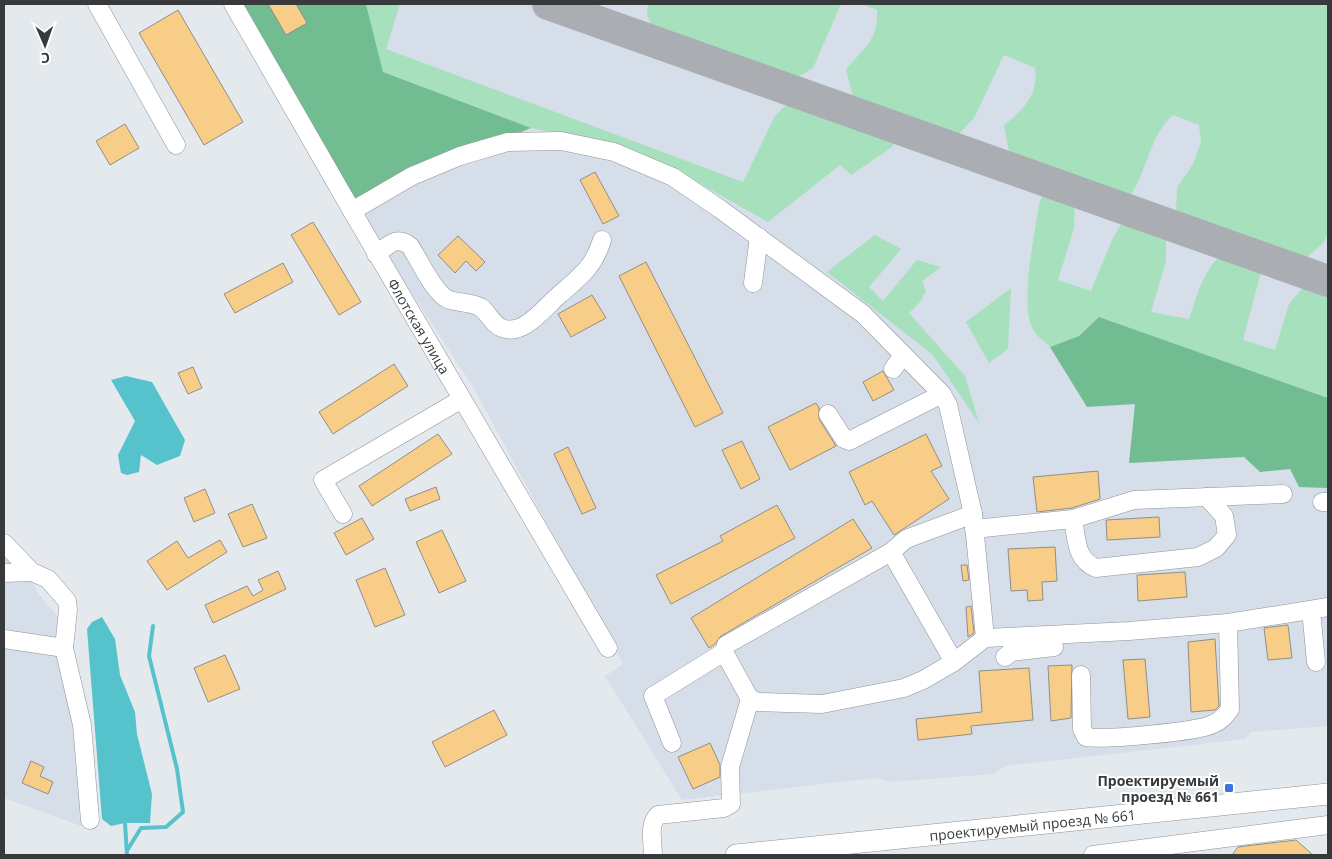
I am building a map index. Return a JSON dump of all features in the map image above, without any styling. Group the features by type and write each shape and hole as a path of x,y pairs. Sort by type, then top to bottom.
{"main road":[{"name":"проектируемый проезд № 661","path":"736,855 1328,794"}],"street":[{"path":"97,4 176,145"},
{"name":"Флотская улица","path":"233,4 376,254 608,648"},
{"path":"352,211 412,176 460,156 508,142 561,142 614,152 673,177 759,237 863,314 898,362 942,394 948,405 973,522 985,638"},
{"path":"753,283 759,237"},
{"path":"376,254 397,240 404,240 410,246 439,293 449,300 470,303 481,308 501,328 510,329 524,326 588,270 597,256 602,240"},
{"path":"828,414 844,439 850,441 942,394"},
{"path":"343,514 323,480 462,399"},
{"path":"672,743 653,696 724,652 726,645 891,552 906,540 973,522 1073,519 1134,500 1283,494"},
{"path":"1073,519 1080,554 1085,563 1096,568 1198,558 1216,548 1227,535 1224,516 1207,497"},
{"path":"4,543 32,572 48,580 67,601 68,610 64,648 82,725 90,820"},
{"path":"891,552 954,662"},
{"path":"4,573 32,572"},
{"path":"1005,657 1011,652 1320,609 1316,662"},
{"path":"1081,675 1082,730 1086,737 1192,730 1212,725 1224,718 1230,709 1228,623"},
{"path":"724,652 750,699 758,702 822,704 904,688 923,680 954,662 985,638 1054,647"},
{"path":"4,639 64,648"},
{"path":"653,855 653,820 658,815 724,808 731,804 730,767 750,699"},
{"path":"1093,855 1209,848 1328,825"}],"shaded area":[{"path":"241,4 1328,4 1328,726 1251,732 1245,739 1005,766 994,774 891,782 875,778 682,800 605,676 623,664 473,387 383,249"},
{"path":"4,532 38,593 61,621 84,827 4,798"}],"green space":[{"path":"241,4 366,4 383,72 531,128 354,199"},
{"path":"366,4 400,4 386,49 743,182 775,116 785,106 797,103 892,137 895,142 892,147 851,175 840,165 768,222 674,169 572,136 531,128 383,72"},
{"path":"648,4 841,4 813,68 796,78 652,26 647,15"},
{"path":"862,4 1328,4 1328,232 1324,242 1306,258 1176,212 1177,188 1193,164 1201,142 1199,125 1173,115 1159,133 1141,176 1130,196 1009,152 1004,125 1024,107 1032,93 1036,77 1035,68 1004,55 974,118 959,134 853,96 846,70 869,43 877,20 877,10"},
{"path":"1052,193 1075,202 1074,228 1058,280 1091,291 1112,240 1124,219 1166,233 1166,261 1151,312 1189,319 1205,276 1222,254 1262,268 1243,340 1275,350 1289,304 1306,284 1328,293 1328,398 1099,317 1079,336 1050,347 1033,330 1027,301 1039,204 1043,194"},
{"path":"875,235 901,249 869,287 883,301 917,260 941,267 922,281 926,291 920,302 909,313 965,376 979,423 933,355 827,272"},
{"path":"1011,288 1008,349 989,363 966,322"},
{"path":"1099,317 1328,398 1328,488 1299,487 1290,469 1260,472 1244,457 1129,463 1135,404 1087,407 1050,347 1079,336"}],"water":[{"path":"126,376 152,382 185,440 180,456 157,465 141,455 139,472 127,475 121,473 118,455 135,421 111,380"},
{"path":"102,617 115,639 120,675 135,712 137,734 152,794 150,823 125,823 111,826 102,819 87,629 92,622"}],"building":[{"path":"268,4 296,4 307,23 286,35"},
{"path":"178,10 243,122 204,145 139,33"},
{"path":"125,124 139,148 110,165 96,141"},
{"path":"595,172 619,216 603,224 580,180"},
{"path":"313,222 361,302 339,315 291,235"},
{"path":"458,236 485,262 476,271 466,261 455,273 438,255"},
{"path":"646,262 723,413 695,427 619,276"},
{"path":"283,263 293,282 235,313 224,294"},
{"path":"592,295 606,318 571,337 558,314"},
{"path":"394,364 408,386 333,434 319,412"},
{"path":"193,367 202,388 188,394 178,373"},
{"path":"883,371 894,390 873,401 863,382"},
{"path":"816,403 819,408 819,419 836,446 790,470 768,427"},
{"path":"438,434 452,454 372,506 359,486"},
{"path":"926,434 942,466 931,471 949,499 894,535 872,501 865,505 849,472"},
{"path":"742,441 760,479 741,489 722,450"},
{"path":"568,447 596,508 582,514 554,454"},
{"path":"1098,471 1100,499 1072,508 1037,512 1033,477"},
{"path":"436,487 440,499 410,511 405,499"},
{"path":"205,489 215,513 194,522 184,498"},
{"path":"252,504 267,538 243,547 228,514"},
{"path":"777,505 795,538 671,604 656,575 723,541 720,536"},
{"path":"1159,517 1160,537 1107,540 1106,520"},
{"path":"362,518 374,539 346,555 334,533"},
{"path":"853,519 872,548 721,636 709,648 691,618"},
{"path":"442,530 466,581 439,593 416,542"},
{"path":"220,540 227,552 167,590 147,561 177,541 188,558"},
{"path":"1055,547 1057,581 1042,582 1043,600 1028,601 1027,590 1011,591 1008,549"},
{"path":"961,565 967,565 969,580 963,581"},
{"path":"385,568 405,615 375,627 356,580"},
{"path":"278,571 286,589 213,623 205,605 247,586 253,596 263,590 258,580"},
{"path":"1185,572 1187,597 1138,601 1137,575"},
{"path":"971,606 974,633 968,637 966,607"},
{"path":"1288,625 1292,658 1268,660 1264,628"},
{"path":"1215,639 1219,706 1215,710 1191,712 1188,642"},
{"path":"225,655 240,689 208,702 194,668"},
{"path":"1145,659 1150,717 1128,719 1123,660"},
{"path":"1072,665 1071,718 1051,721 1048,666"},
{"path":"1029,668 1033,720 971,726 972,734 918,740 916,719 982,712 979,671"},
{"path":"494,710 507,735 445,767 432,742"},
{"path":"710,743 720,765 720,777 693,789 678,757"},
{"path":"31,761 44,767 40,776 53,782 48,794 22,783"},
{"path":"1296,840 1313,855 1232,855 1238,847"}],"waterway":[{"path":"128,849 141,828 166,827 183,812 177,769 149,656 153,626"},
{"path":"125,823 127,855"}],"taxiway":[{"path":"548,4 1328,281"}],"place":[{"name":"Проектируемый проезд № 661","path":"1229,788"}]}
